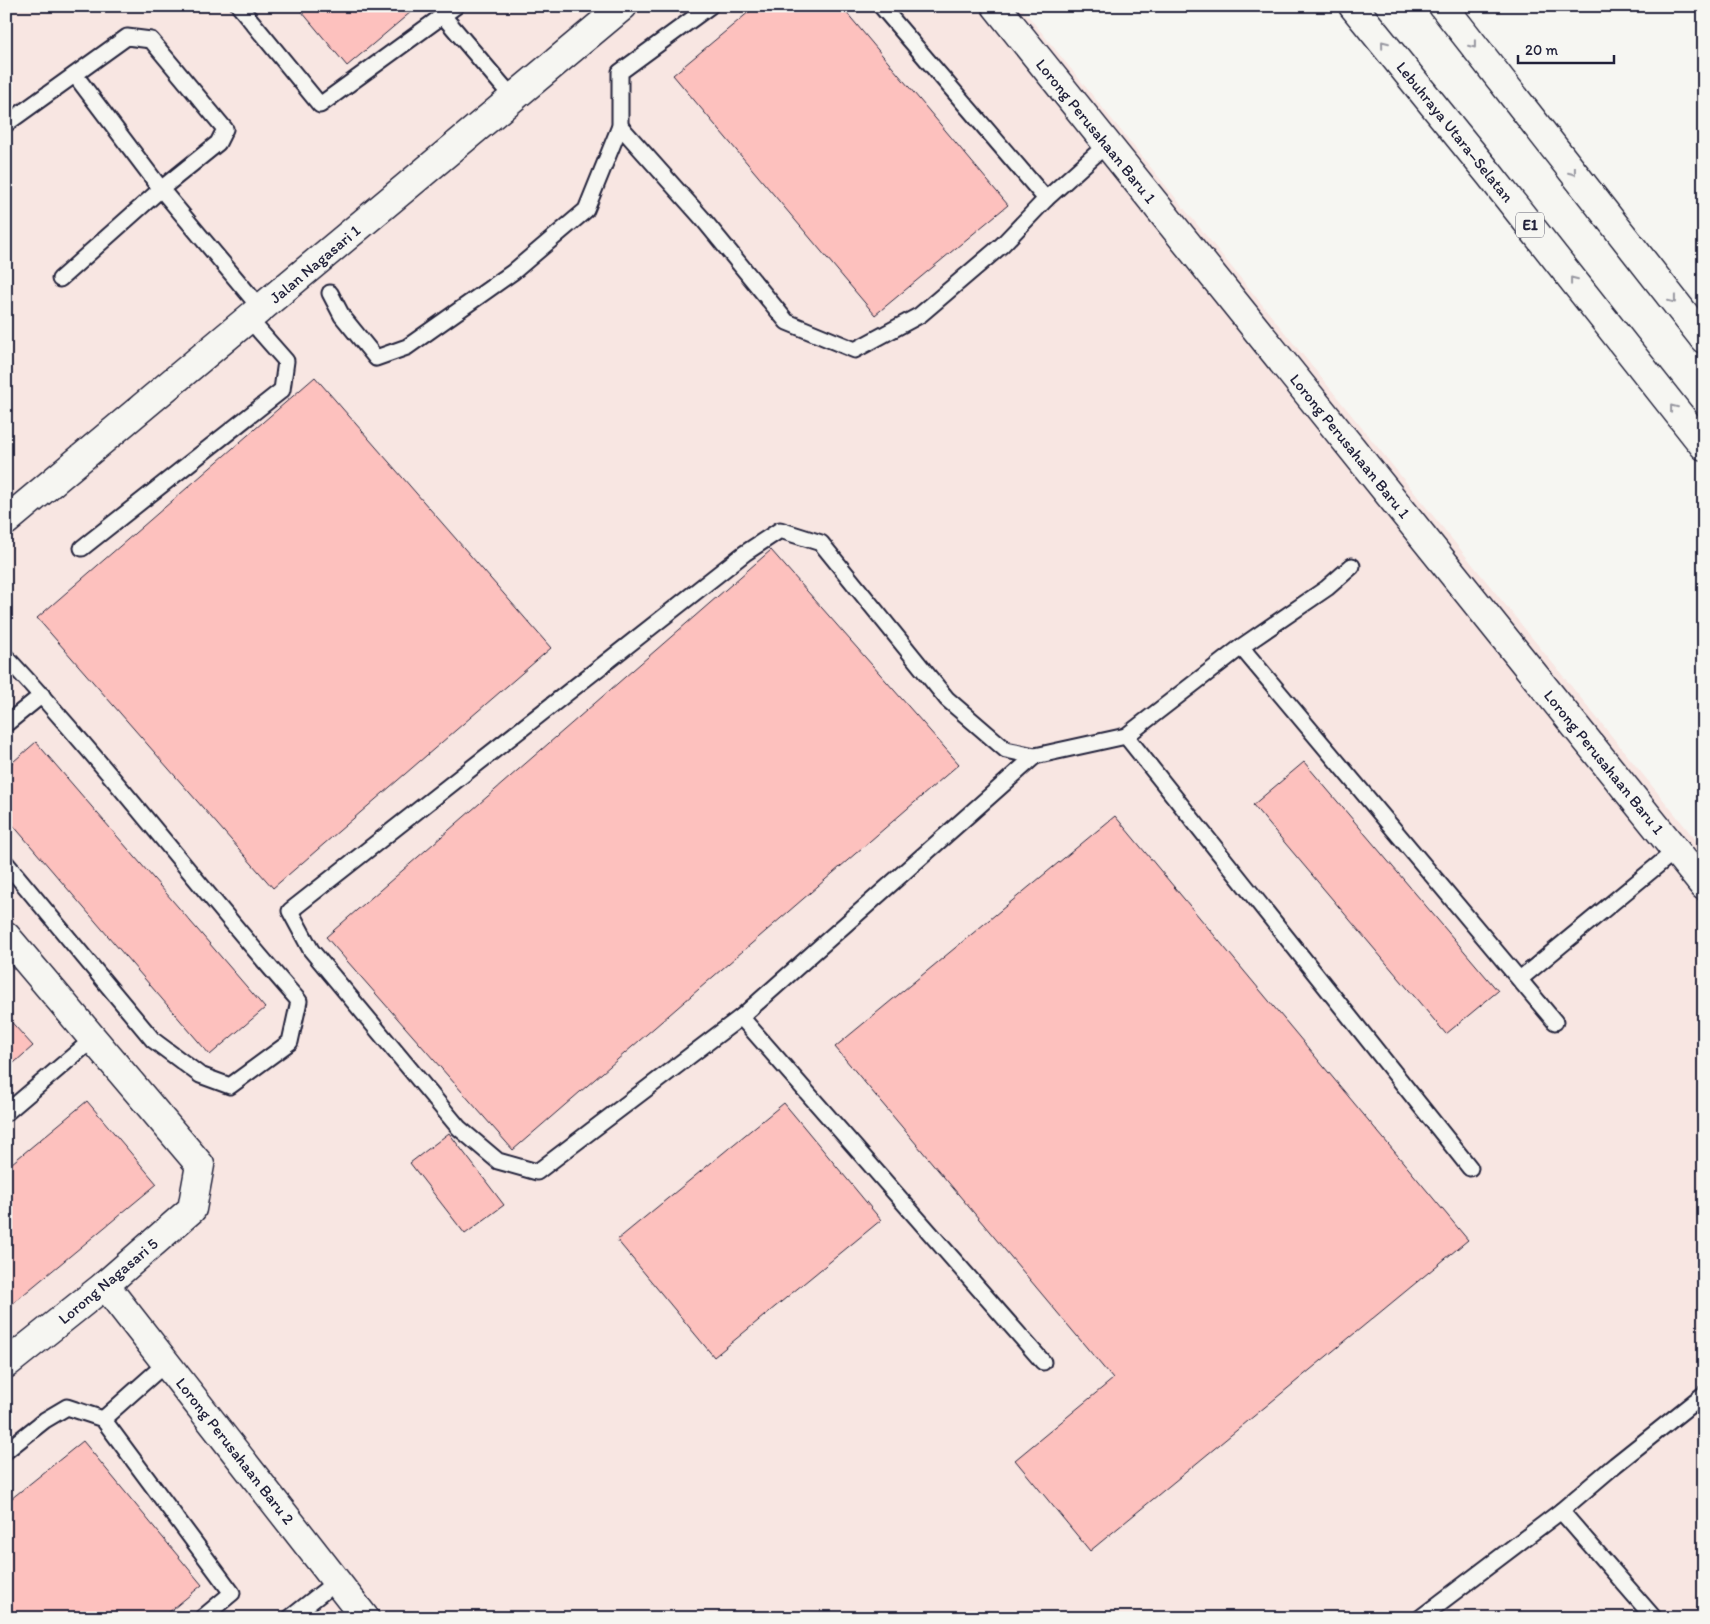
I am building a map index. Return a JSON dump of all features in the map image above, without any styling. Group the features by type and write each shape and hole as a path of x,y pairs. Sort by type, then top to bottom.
{"main road":[{"name":"Jalan Nagasari 1","path":"6,521 623,6"},
{"name":"Lorong Perusahaan Baru 1","path":"996,6 1704,886"},
{"name":"Lebuhraya Utara–Selatan","path":"1353,6 1490,175 1704,446"},
{"path":"1442,6 1704,339"},
{"name":"Lorong Nagasari 5","path":"6,936 200,1165 192,1209 105,1285 6,1364"},
{"name":"Lorong Perusahaan Baru 2","path":"105,1285 365,1618"}],"lane":[{"path":"239,6 320,105 444,17 456,6"},
{"path":"330,293 342,316 376,358 407,347 513,272 586,210 620,126 620,72 710,6"},
{"path":"881,6 1046,199"},
{"path":"444,17 513,98"},
{"path":"6,124 127,36 151,40 225,129 218,143 161,189 60,278"},
{"path":"75,74 255,314 286,361 282,390 82,548"},
{"path":"620,126 702,218 787,322 854,350 920,315 1002,245 1046,199 1107,144"},
{"path":"1035,756 741,1017 537,1172 498,1161 459,1128 311,950 290,911 746,553 780,530 821,543 947,699 1006,750 1035,756 1126,736 1241,647 1327,588 1352,566"},
{"path":"1241,647 1555,1022"},
{"path":"6,657 42,695 298,1001 290,1042 230,1086 200,1075 153,1040 6,863"},
{"path":"6,724 42,695"},
{"path":"1126,736 1470,1168"},
{"path":"1520,979 1675,851"},
{"path":"741,1017 1043,1362"},
{"path":"6,1113 93,1039"},
{"path":"102,1419 166,1363"},
{"path":"1420,1618 1561,1511 1614,1465 1704,1394"},
{"path":"6,1451 45,1420 67,1407 102,1419 232,1593 208,1616"},
{"path":"1561,1511 1654,1618"},
{"path":"290,1618 337,1581"}],"shaded area":[{"path":"6,6 1020,6 1704,850 1704,1618 6,1618"}],"building":[{"path":"297,6 418,6 347,66"},
{"path":"756,6 841,6 1008,205 875,315 673,75"},
{"path":"315,377 551,648 273,888 37,618"},
{"path":"771,550 959,764 513,1150 326,937"},
{"path":"36,742 265,1008 210,1055 6,817 6,768"},
{"path":"1304,762 1498,991 1446,1034 1253,805"},
{"path":"1115,816 1468,1240 1090,1551 1015,1460 1113,1379 835,1047"},
{"path":"6,1016 33,1046 6,1070"},
{"path":"87,1101 157,1184 6,1309 6,1168"},
{"path":"784,1103 881,1220 714,1357 617,1240"},
{"path":"449,1133 504,1205 465,1234 410,1163"},
{"path":"83,1441 202,1585 162,1618 6,1618 6,1503"}]}
